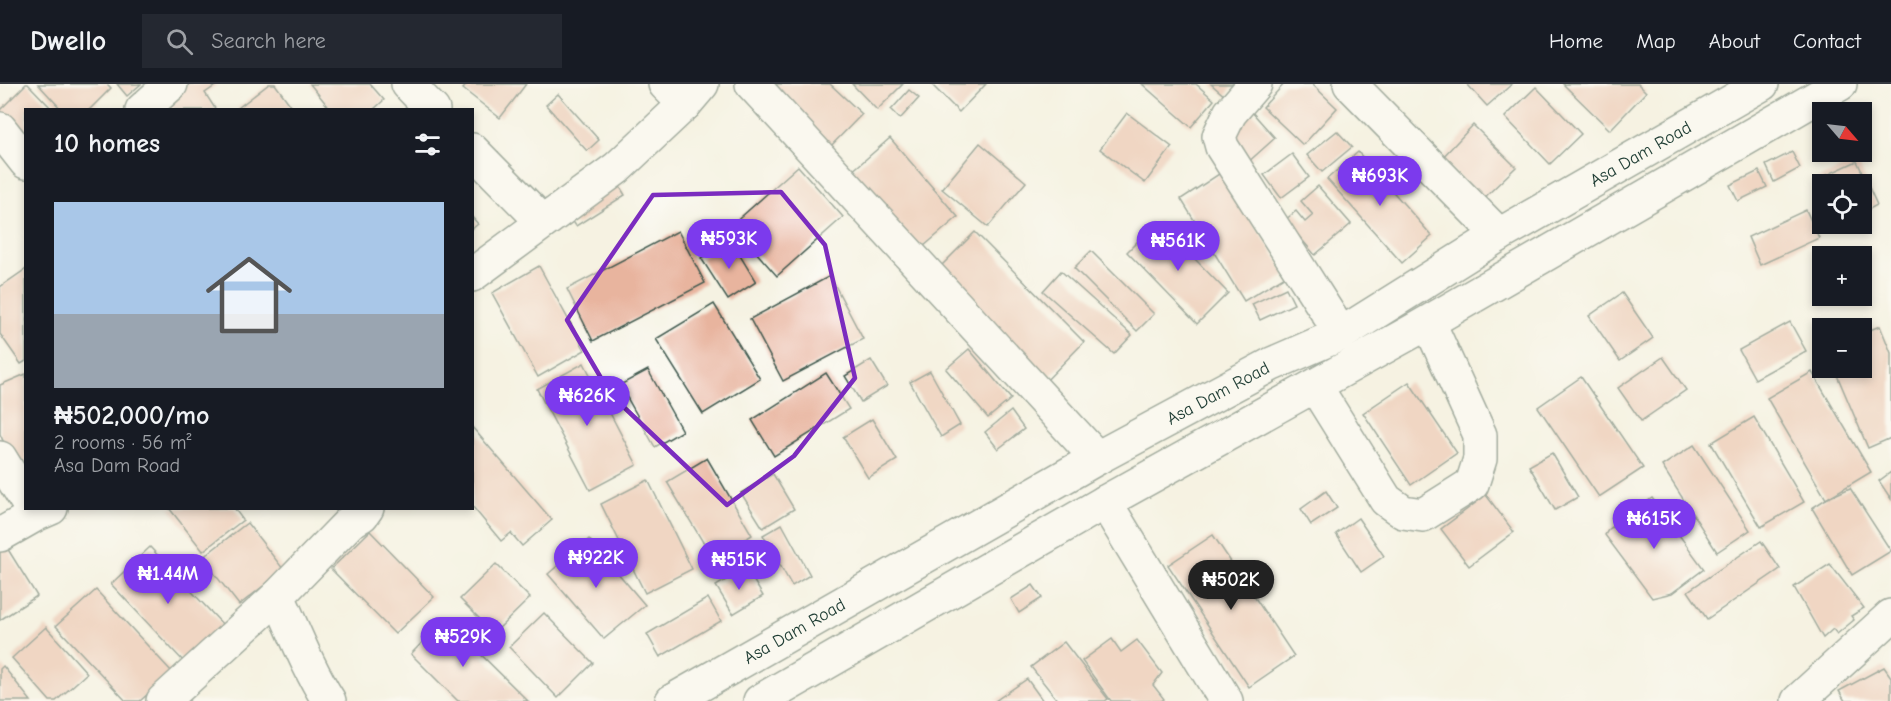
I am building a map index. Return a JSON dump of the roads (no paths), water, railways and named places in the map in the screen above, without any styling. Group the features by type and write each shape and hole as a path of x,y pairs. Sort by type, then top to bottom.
{"main road":[{"path":"144,108 171,84"},
{"path":"408,84 431,108"},
{"path":"752,84 1097,458"},
{"path":"1255,84 1230,113 1219,136 1222,147 1341,334"},
{"path":"1350,84 1499,234"},
{"name":"Asa Dam Road","path":"672,701 1097,458 1272,364 1341,334 1499,234 1762,84"},
{"path":"759,701 1105,501 1429,322 1840,84"},
{"path":"474,274 617,168 684,91"},
{"path":"0,129 24,159"},
{"path":"474,152 543,222"},
{"path":"1272,364 1303,392 1386,500 1403,513 1423,514 1472,484 1480,459 1479,435 1429,322"},
{"path":"0,458 24,492"},
{"path":"1105,501 1226,701"},
{"path":"0,534 32,510"},
{"path":"163,701 278,596 352,513"},
{"path":"278,596 319,686 329,701"},
{"path":"1798,701 1891,616"}]}
